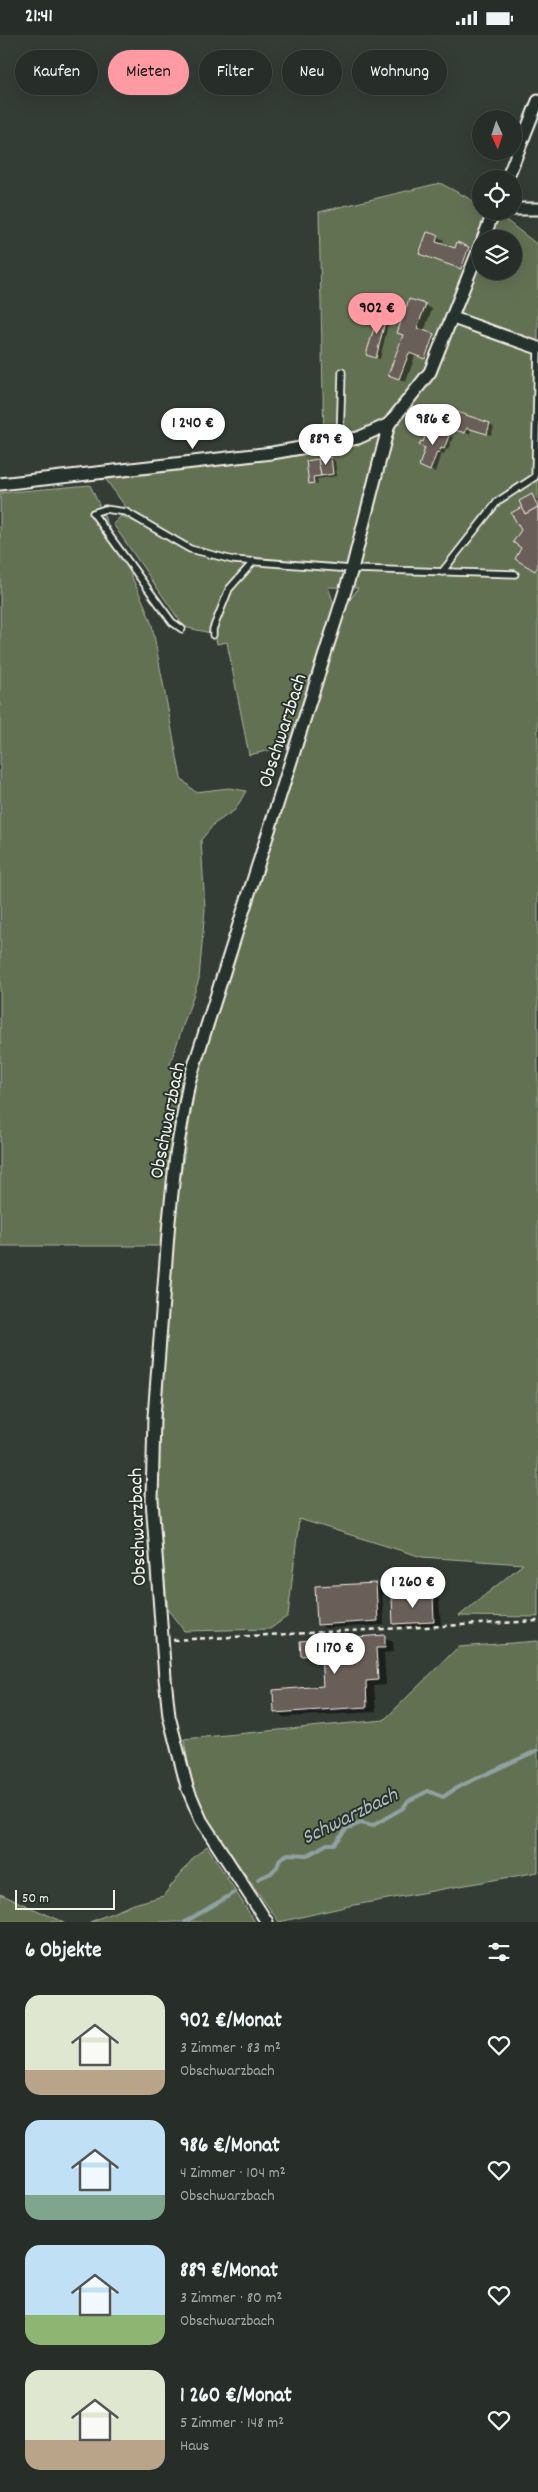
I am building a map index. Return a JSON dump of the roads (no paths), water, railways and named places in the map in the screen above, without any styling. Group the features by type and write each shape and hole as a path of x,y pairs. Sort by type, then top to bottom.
{"street":[{"path":"511,170 538,101"},
{"path":"522,209 538,209"},
{"name":"Obschwarzbach","path":"267,1922 201,1820 187,1787 169,1716 152,1500 154,1417 176,1155 189,1082 352,569 389,424 430,372 472,268"},
{"path":"453,318 538,348"},
{"name":"Obschwarzbach","path":"0,484 272,453 358,438 389,424"}],"lane":[{"path":"442,572 498,501 535,477 538,348"},
{"path":"340,441 342,372"},
{"path":"182,629 172,622 93,513 105,509 126,512 190,549 233,560 352,569 515,574"},
{"path":"213,635 213,629 229,589 254,561"}],"waterway":[{"name":"Schwarzbach","path":"258,1879 271,1873 277,1867 280,1859 288,1854 308,1855 327,1844 334,1844 346,1829 361,1823 372,1826 403,1808 408,1801 428,1791 443,1797 458,1787 538,1750"},
{"name":"Schwarzbach","path":"185,1922 234,1893"}]}
